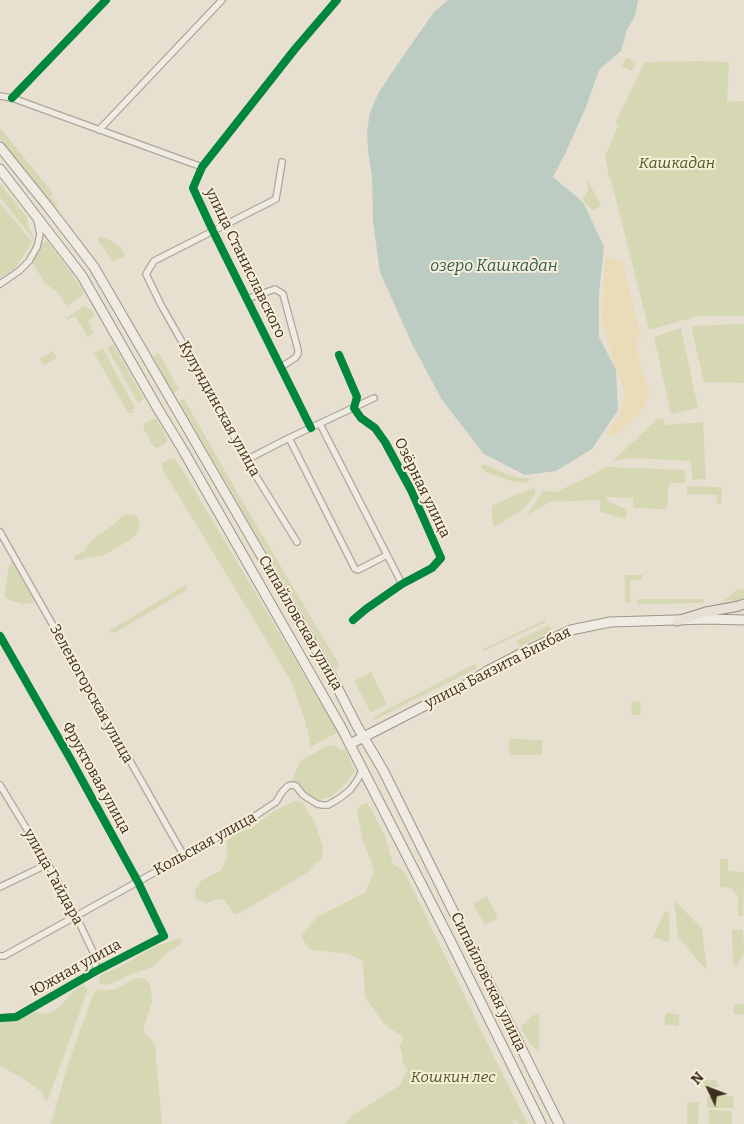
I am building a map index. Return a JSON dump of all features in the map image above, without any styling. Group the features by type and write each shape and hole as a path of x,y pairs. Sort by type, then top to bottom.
{"main road":[{"name":"Сипайловская улица","path":"0,147 94,267 333,679 356,726 387,778 559,1124"},
{"name":"Сипайловская улица","path":"0,169 82,276 350,744 541,1124"},
{"path":"182,450 187,443 196,444"},
{"path":"677,621 706,612 744,604"},
{"name":"улица Баязита Бикбая","path":"350,744 467,684 526,651 571,630 610,622 708,619 744,620"}],"street":[{"path":"12,98 106,0"},
{"path":"99,130 222,0"},
{"name":"улица Станиславского","path":"311,428 193,188 202,167 295,48 337,0"},
{"path":"0,96 12,98 202,167"},
{"path":"213,231 276,199 282,162"},
{"path":"0,284 19,270 38,247 40,234 34,213"},
{"name":"Кулундинская улица","path":"213,231 154,261 146,274 246,460 297,542"},
{"path":"247,299 275,289 283,294 298,354 296,358 280,367"},
{"path":"339,355 358,397 354,408"},
{"path":"246,460 374,398"},
{"name":"Озёрная улица","path":"354,408 361,418 375,428 385,442 411,490 441,558 432,568 402,584"},
{"path":"320,424 402,584 353,620"},
{"path":"289,438 355,569 358,570 387,555"},
{"name":"Зеленогорская улица","path":"0,532 184,856"},
{"name":"Фруктовая улица","path":"0,636 138,882 164,936"},
{"name":"Кольская улица","path":"0,956 4,956 260,814 276,802 288,786 296,786 303,795 317,804 328,805 350,790 358,780 363,768"},
{"name":"улица Гайдара","path":"0,785 48,864 76,916 95,956 96,971"},
{"path":"0,886 48,864"},
{"name":"Южная улица","path":"0,1018 16,1017 96,971 164,936"}],"green space":[{"path":"626,58 636,62 632,71 622,66"},
{"name":"Кашкадан","path":"645,62 729,62 727,102 744,101 744,316 698,316 649,330 612,184 608,175 605,157 618,126 616,121"},
{"path":"0,128 53,193 50,196 59,207 55,206 0,139"},
{"path":"585,176 601,205 594,211 582,200 588,191"},
{"path":"0,184 27,217 34,240 0,197"},
{"path":"0,203 32,242 14,269 0,278"},
{"path":"100,236 121,248 125,256 113,261 98,240"},
{"path":"47,241 83,290 83,294 79,298 67,306 58,293 45,283 31,261 42,243"},
{"path":"84,306 92,310 95,316 88,322 94,333 88,337 75,316 68,320 66,318"},
{"path":"744,324 744,383 704,382 691,326"},
{"path":"681,328 698,408 671,414 654,337"},
{"path":"113,344 144,399 138,403 107,348"},
{"path":"103,348 135,408 132,410 134,413 127,411 94,353"},
{"path":"53,351 56,358 44,366 40,359"},
{"path":"159,353 179,390 173,393 153,356"},
{"path":"184,399 340,666 335,669 179,402"},
{"path":"664,418 665,425 703,422 706,479 692,480 691,461 631,458 613,461 657,419"},
{"path":"152,419 157,419 167,438 167,443 157,448 153,446 143,427 145,423"},
{"path":"169,459 174,459 182,469 338,732 311,747 305,720 291,681 162,468 162,463"},
{"path":"483,465 519,478 530,479 528,482 522,483 512,481 488,473 482,469 481,466"},
{"path":"606,467 685,470 685,483 669,483 667,509 633,508 633,498 605,497 611,503 627,509 626,519 600,512 598,500 550,502 527,515 543,491 556,492"},
{"path":"687,486 722,487 721,504 717,504 717,495 687,494"},
{"path":"534,488 536,492 521,511 494,527 492,522 492,506"},
{"path":"126,514 137,517 140,524 137,533 132,539 104,555 75,560 74,556 85,551 89,543"},
{"path":"12,559 35,596 33,603 23,604 7,599 5,596 8,570"},
{"path":"625,575 644,575 641,580 630,580 630,603 625,603"},
{"path":"187,584 185,591 114,633 109,631"},
{"path":"744,589 744,600 732,600 721,603 737,590"},
{"path":"639,599 704,600 703,603 637,604"},
{"path":"545,620 546,622 484,651 481,650"},
{"path":"549,625 552,631 519,647 516,641"},
{"path":"475,664 477,668 374,720 373,717"},
{"path":"371,672 387,704 372,712 354,681"},
{"path":"640,701 641,715 632,715 631,702"},
{"path":"509,739 542,740 542,755 509,755"},
{"path":"326,746 335,746 341,750 345,749 355,771 331,797 319,800 308,796 291,783 300,762"},
{"path":"294,801 302,802 315,823 323,848 322,859 308,872 237,914 233,913 224,900 218,899 206,903 196,899 195,890 202,880 221,870 227,858 227,840 253,827 271,813"},
{"name":"Кошкин лес","path":"367,803 385,836 393,864 406,875 528,1124 519,1124 513,1119 514,1124 344,1124 353,1115 399,1086 408,1070 402,1061 402,1052 399,1046 404,1038 384,1024 365,997 363,961 349,954 309,949 301,936 317,917 366,892 374,870 363,841 357,812 360,805"},
{"path":"720,859 728,859 728,871 744,872 743,916 738,916 738,896 731,888 720,887"},
{"path":"487,896 498,918 485,925 473,904"},
{"path":"674,900 702,929 707,971 678,937"},
{"path":"666,911 669,914 670,939 668,942 653,937"},
{"path":"732,930 743,930 744,954 737,965 733,965"},
{"path":"181,938 181,944 168,952 153,967 105,985 99,983 100,975 124,965 156,946"},
{"path":"144,978 149,982 152,1002 143,1030 155,1045 162,1124 51,1124 68,1064 93,995 97,990 117,989 133,979"},
{"path":"83,985 88,989 48,1100 45,1099 41,1091 0,1066 0,1021 16,1019 36,1012 47,1014 58,1008 77,988"},
{"path":"734,1004 744,1004 744,1014 734,1014"},
{"path":"666,1012 680,1015 678,1026 664,1024"},
{"path":"539,1013 539,1052 530,1044 521,1026 532,1016"},
{"path":"698,1080 716,1080 719,1087 702,1087"},
{"path":"709,1096 733,1096 734,1108 707,1108"},
{"path":"687,1102 699,1102 698,1124 687,1124"},
{"path":"709,1110 732,1111 732,1124 709,1124"}],"sand":[{"path":"605,257 622,261 641,336 636,342 640,362 650,394 642,411 616,435 605,435 619,415 626,393 616,370 602,323"}],"water":[{"name":"озеро Кашкадан","path":"448,0 638,0 635,16 627,30 621,51 599,70 586,107 553,177 584,204 604,247 599,293 599,337 616,370 618,410 592,449 556,471 525,475 484,454 442,400 412,344 380,272 373,222 372,177 368,151 367,131 370,112 379,92 401,59 434,12"}],"cycle path":[{"path":"12,98 106,0"},
{"path":"311,428 193,188 202,167 295,49 337,0"},
{"path":"339,355 357,397 354,408 361,418 375,428 385,442 411,490 441,558 432,568 402,584 353,620"},
{"path":"0,636 138,882 164,936 96,971 16,1017 0,1018"}]}
